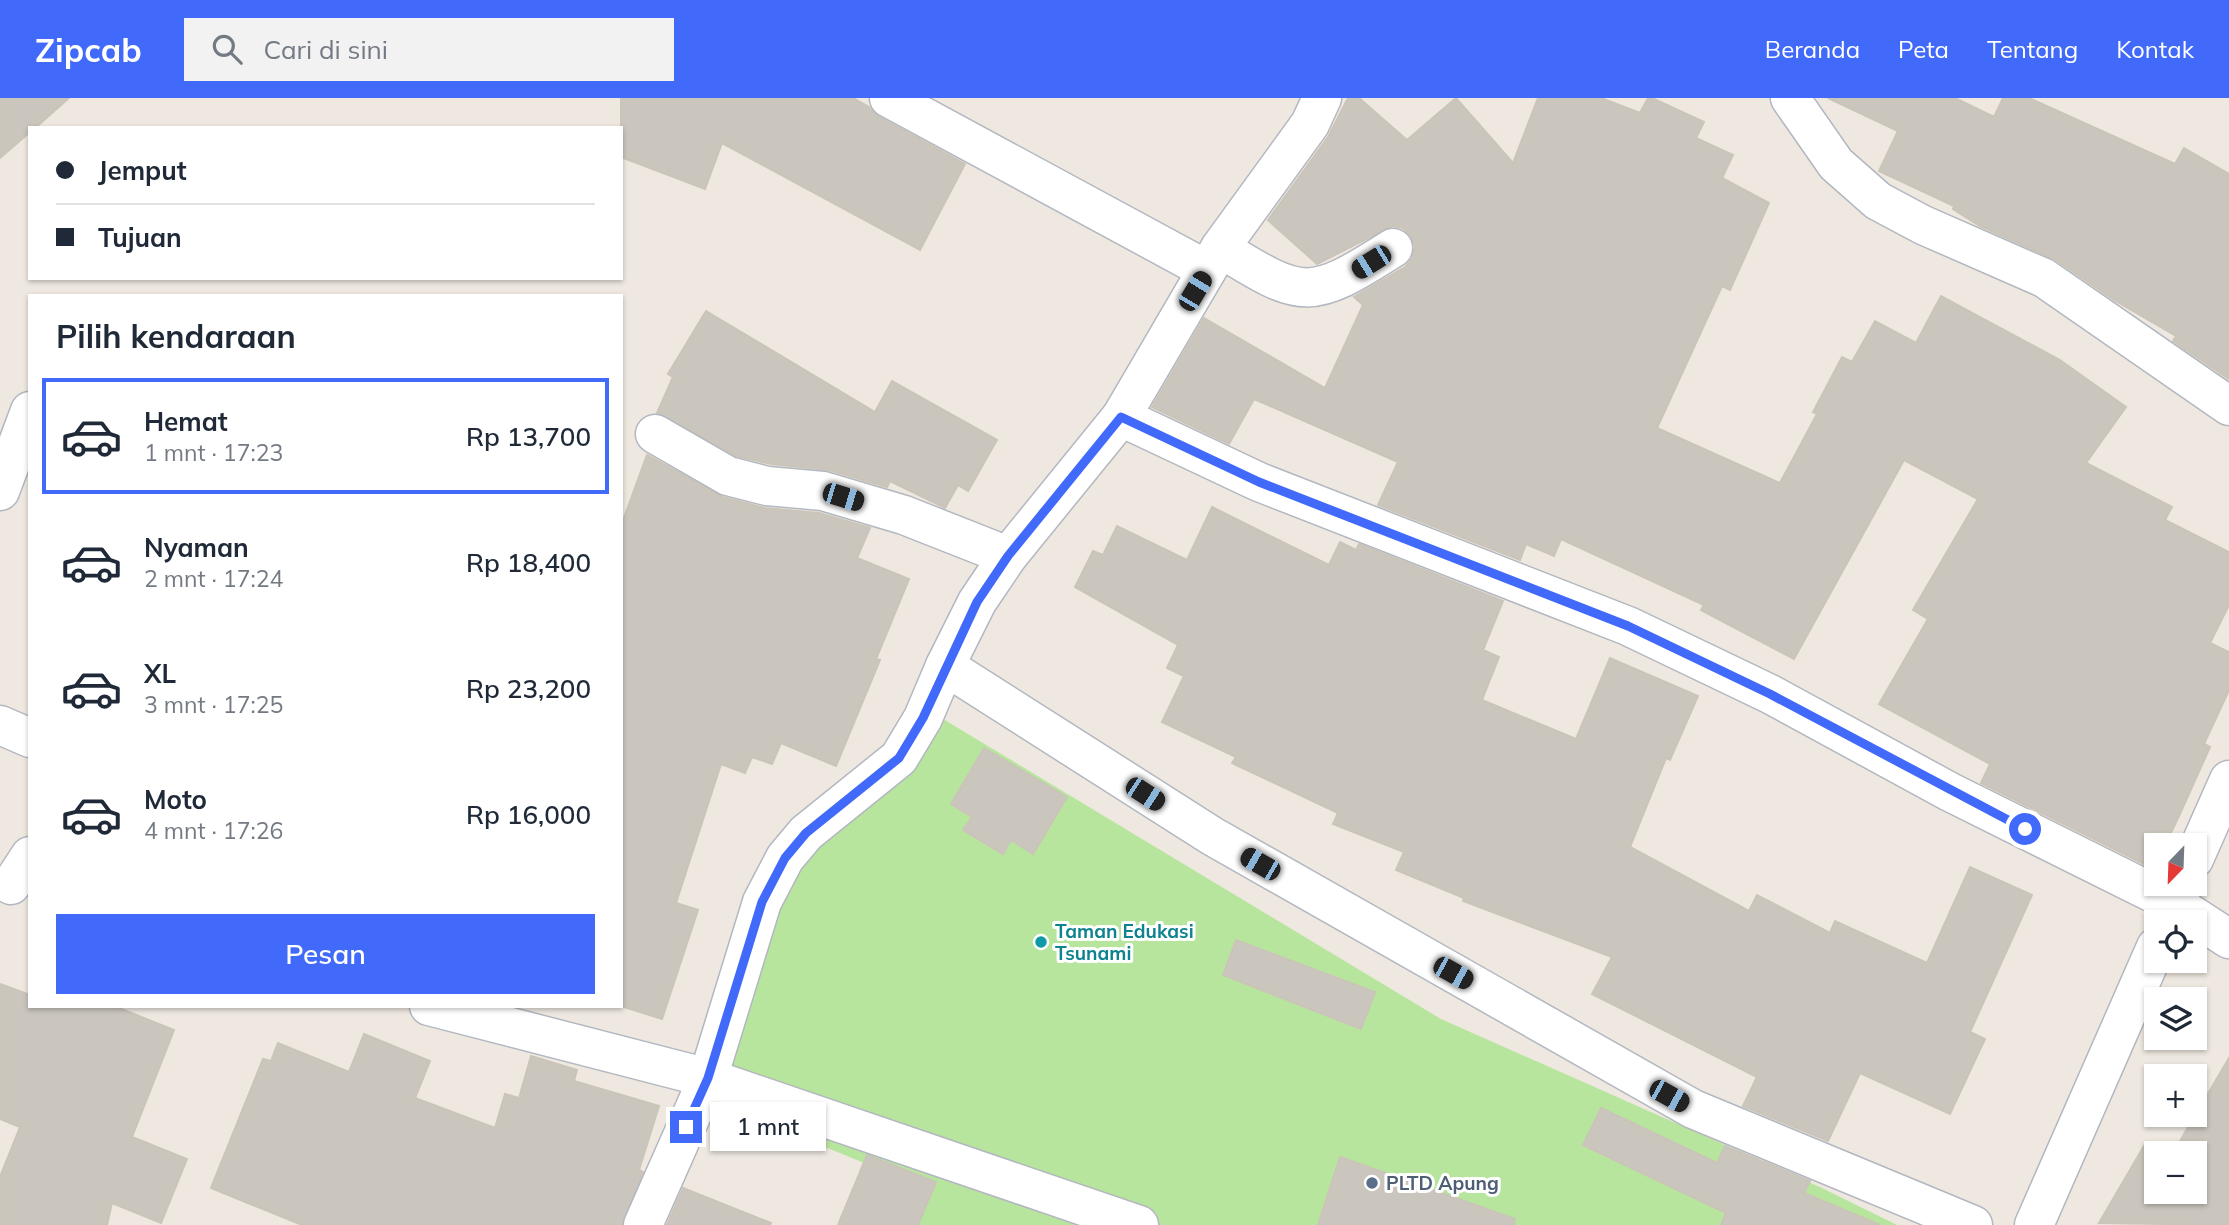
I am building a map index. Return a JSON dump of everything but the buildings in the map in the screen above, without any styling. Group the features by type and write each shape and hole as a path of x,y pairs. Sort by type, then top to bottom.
{"street":[{"path":"889,98 1214,259 1290,288 1310,289 1349,276 1394,248"},
{"path":"643,1225 708,1078 762,902 785,858 806,833 899,758 923,718 977,602 1008,556 1121,417 1214,259 1310,124 1322,98"},
{"path":"1790,98 1836,164 1878,201 1923,225 2044,278 2229,406"},
{"path":"0,491 28,416"},
{"path":"1121,417 1259,482 1628,626 1770,694 1950,792 2175,903 2229,939"},
{"path":"655,434 728,476 767,486 823,491 904,515 1008,556"},
{"path":"945,666 1212,836 1693,1110 1973,1225"},
{"path":"0,725 28,737"},
{"path":"2206,833 2229,780"},
{"path":"2034,1225 2145,973"},
{"path":"437,1008 708,1078 1139,1225"}],"green space":[{"name":"Taman Edukasi Tsunami","path":"943,719 1441,1019 1820,1187 1897,1225 908,1225 918,1185 720,1104 793,865"}],"place":[{"name":"Taman Edukasi Tsunami","path":"1041,942"},
{"name":"PLTD Apung","path":"1372,1183"}],"route":[{"path":"686,1127 708,1078 762,902 785,858 806,833 874,781 899,758 923,718 977,602 1008,556 1121,417 1259,482 1628,626 1770,694 1950,792 2025,829"}]}
